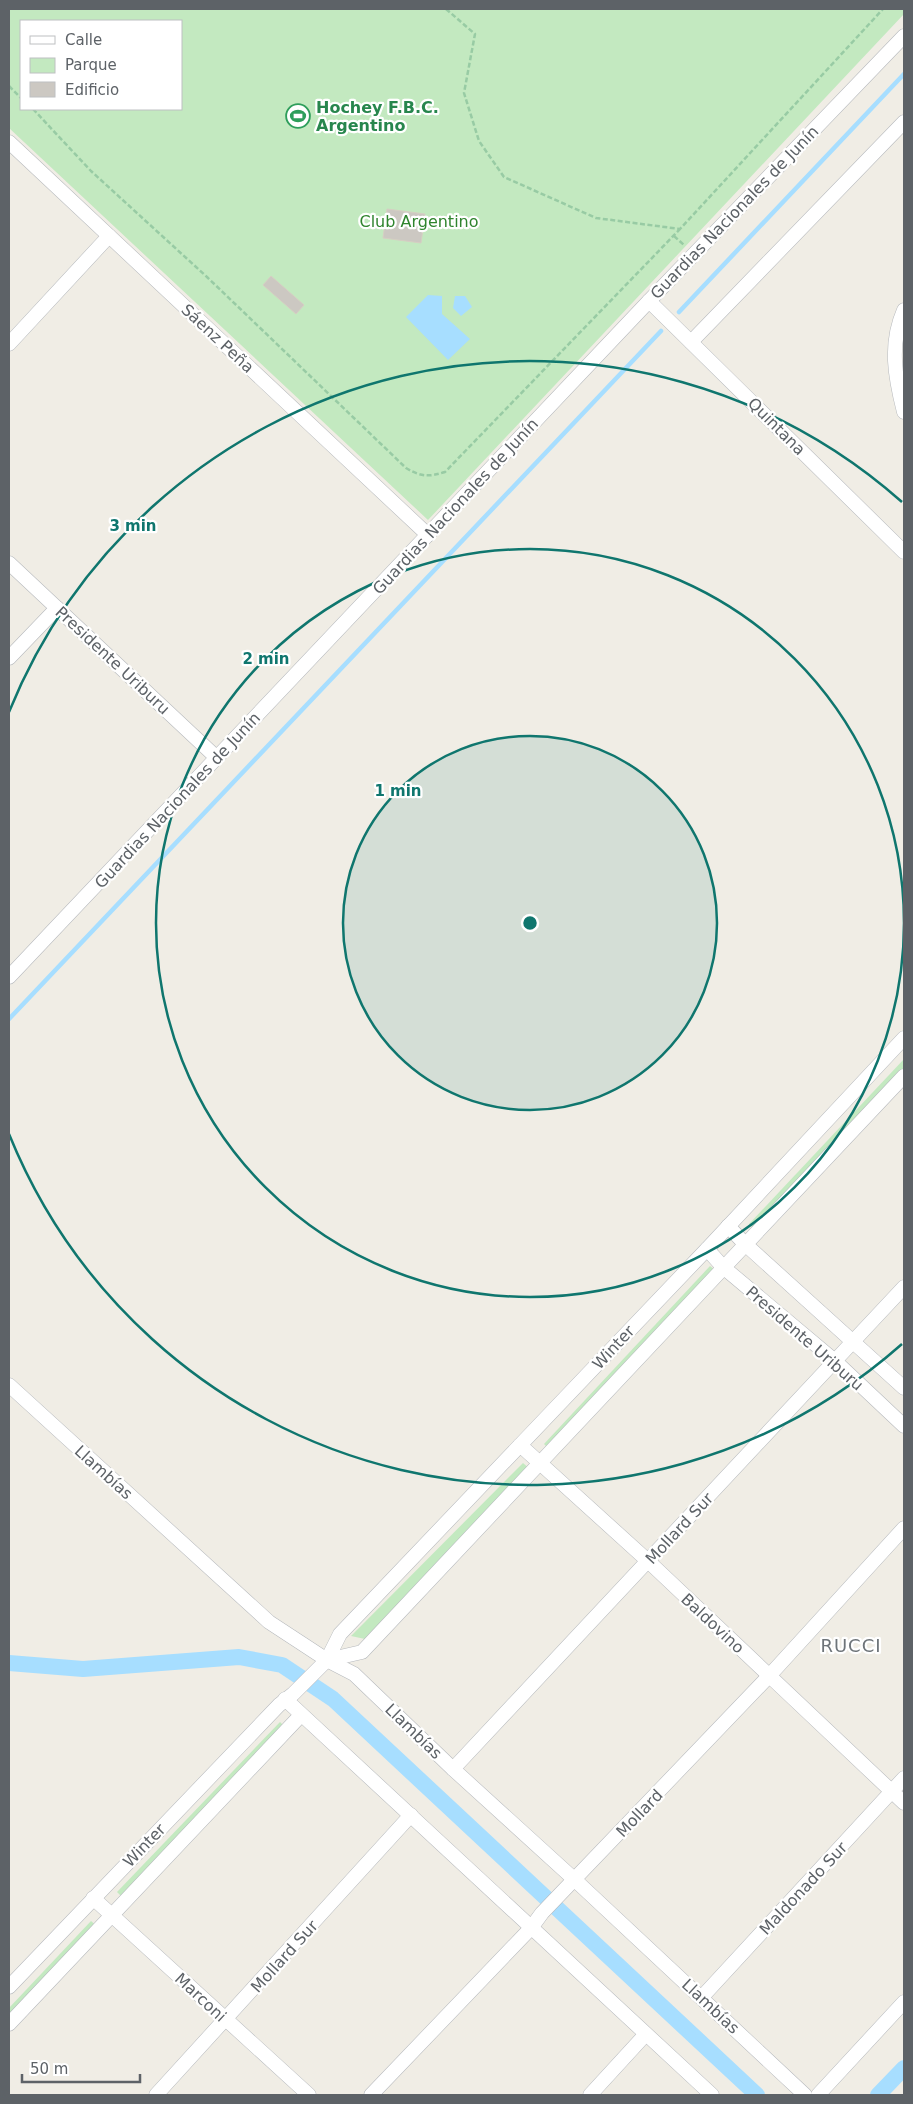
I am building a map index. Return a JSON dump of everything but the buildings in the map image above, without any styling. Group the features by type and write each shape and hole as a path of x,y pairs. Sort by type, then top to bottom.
{"street":[{"name":"Guardias Nacionales de Junín","path":"9,978 649,301 904,36"},
{"path":"691,342 904,122"},
{"name":"Sáenz Peña","path":"9,142 428,535"},
{"path":"9,344 109,236"},
{"name":"Quintana","path":"649,301 904,552"},
{"path":"904,310 894,354 897,384 904,412"},
{"name":"Presidente Uriburu","path":"9,563 217,758"},
{"path":"9,658 57,608"},
{"name":"Winter","path":"9,1987 286,1699 327,1660 340,1634 707,1249 904,1038"},
{"name":"Winter","path":"327,1660 362,1652 904,1076"},
{"name":"Presidente Uriburu","path":"728,1226 745,1244 904,1388"},
{"name":"Presidente Uriburu","path":"707,1249 723,1267 835,1361 904,1426"},
{"name":"Mollard Sur","path":"453,1769 904,1287"},
{"name":"Llambías","path":"9,1385 269,1622 327,1660 354,1674 453,1769 575,1880 804,2095"},
{"name":"Baldovino","path":"520,1446 648,1561 904,1803"},
{"name":"Mollard","path":"371,2095 769,1676 904,1528"},
{"path":"286,1699 301,1715 712,2095"},
{"path":"9,2024 301,1715"},
{"name":"Maldonado Sur","path":"702,1998 904,1778"},
{"name":"Mollard Sur","path":"156,2095 411,1815"},
{"name":"Marconi","path":"93,1898 309,2095"},
{"path":"818,2095 904,2002"},
{"path":"590,2095 645,2034"}],"path":[{"path":"446,9 475,34 464,93 479,141 504,177 596,218 680,229"},
{"path":"34,110 91,171 207,277 406,468 419,476 431,477 445,472 680,229 883,9"},
{"path":"9,86 20,97"}],"green space":[{"name":"Club Argentino","path":"9,9 904,9 904,14 428,520 9,128"},
{"path":"904,1059 904,1076 757,1232 749,1224"},
{"path":"710,1266 716,1271 550,1450 544,1444"},
{"path":"523,1463 531,1470 365,1639 351,1636"},
{"path":"280,1722 290,1732 127,1902 117,1892"},
{"path":"91,1921 100,1929 9,2026 9,2008"}],"water":[{"path":"428,295 442,296 442,314 470,339 448,360 406,317"},
{"path":"455,296 465,296 472,307 461,316 453,308"}],"waterway":[{"path":"679,312 904,74"},
{"path":"9,1019 661,331"},
{"path":"9,1663 83,1669 239,1657 282,1665 333,1699 757,2095"},
{"path":"878,2095 904,2068"}],"place":[{"name":"Hochey F.B.C. Argentino","path":"298,116"}],"district":[{"name":"RUCCI","path":"851,1646"}]}
